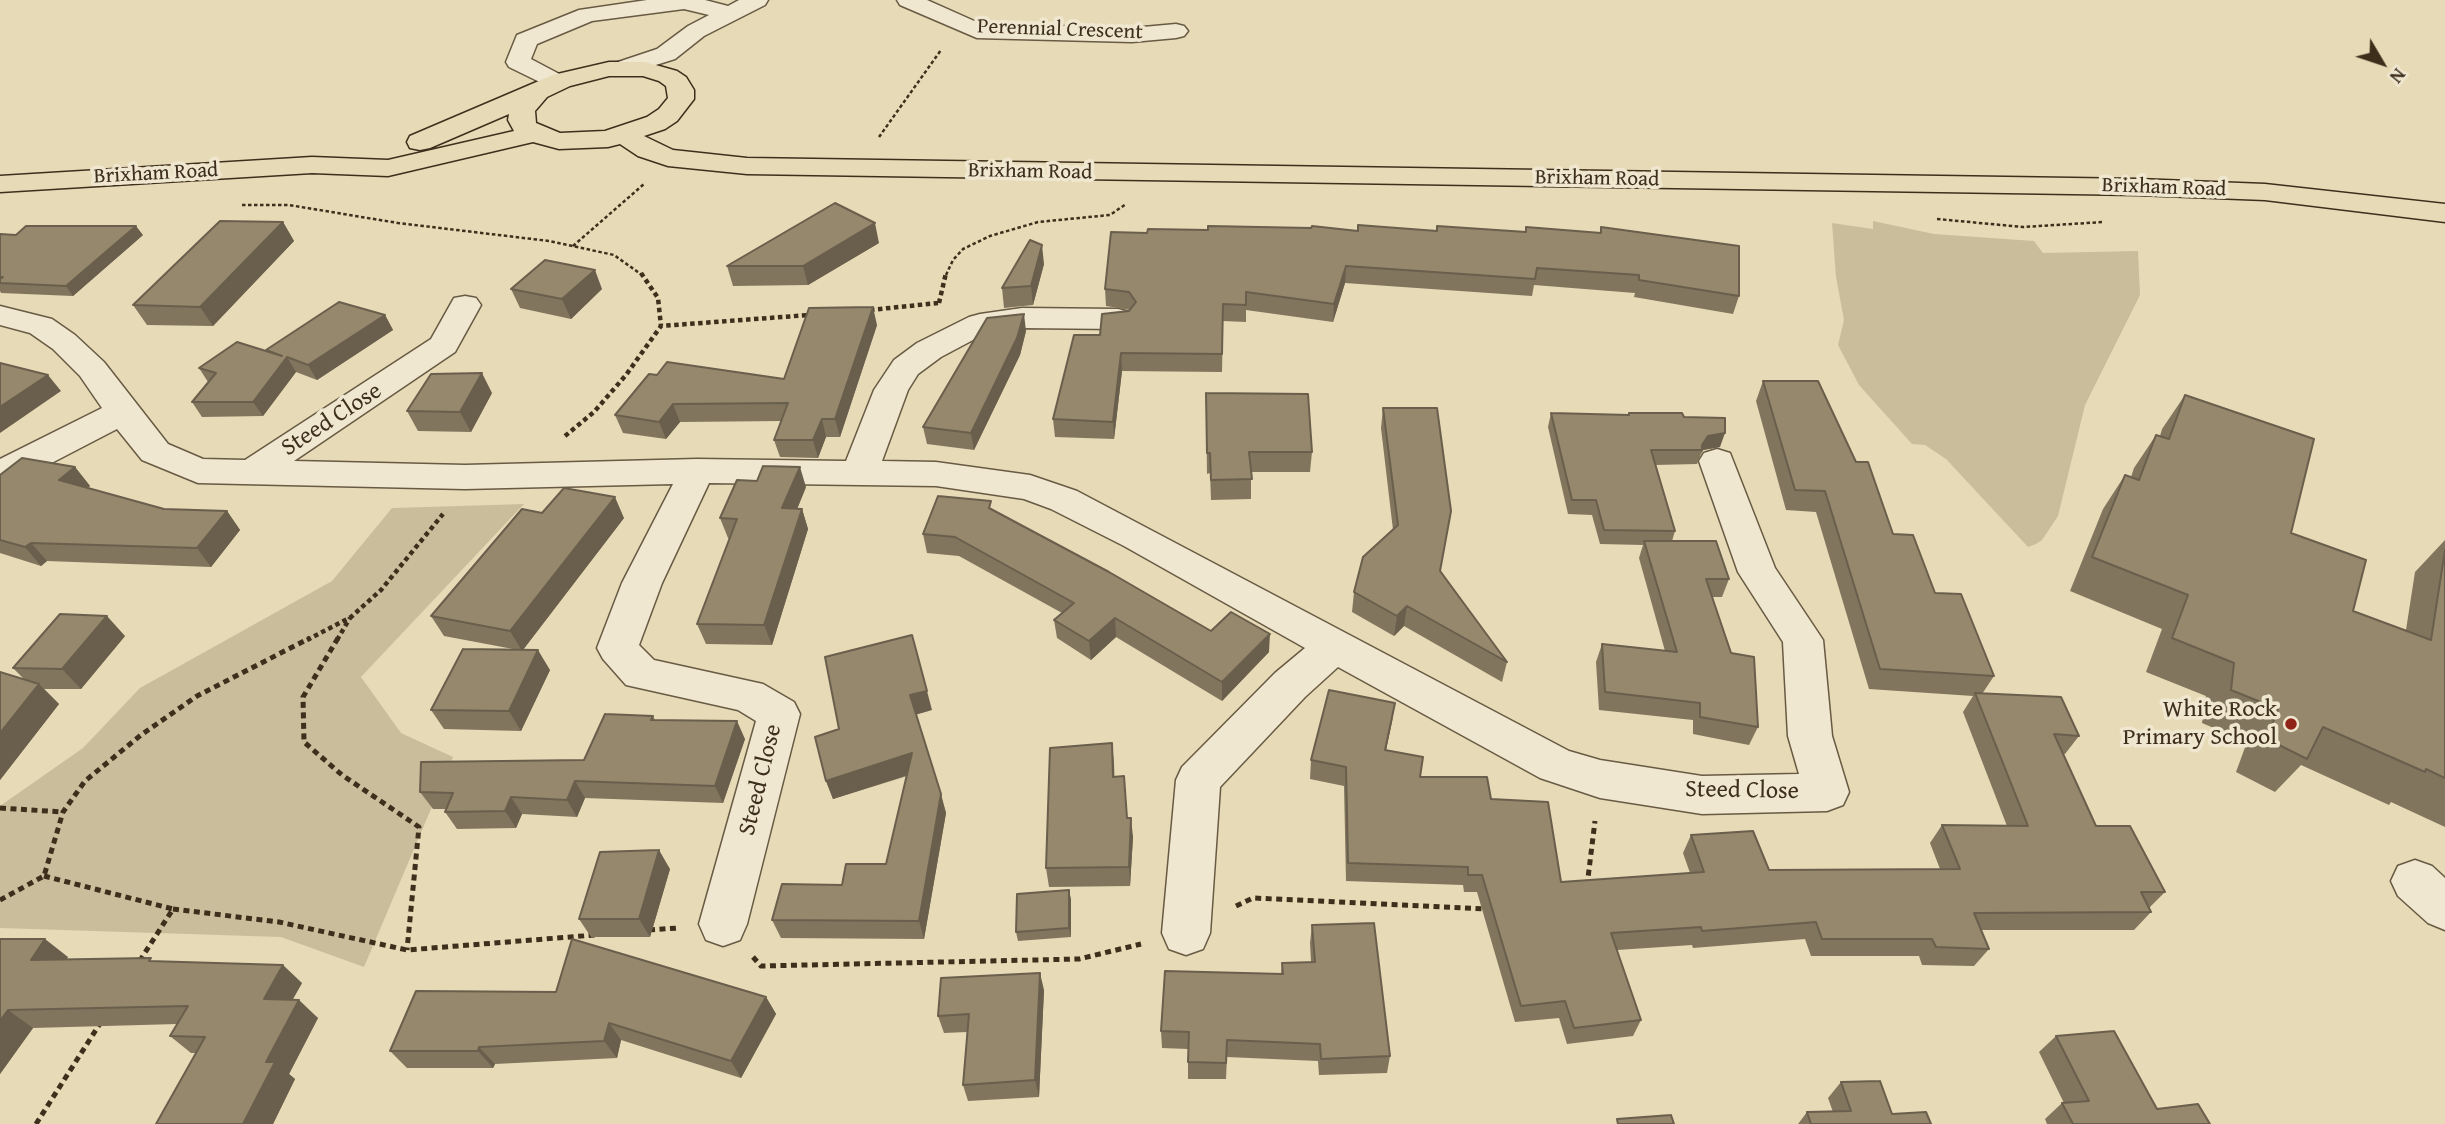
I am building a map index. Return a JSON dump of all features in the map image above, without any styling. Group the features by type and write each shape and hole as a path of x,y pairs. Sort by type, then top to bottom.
{"main road":[{"name":"Brixham Road","path":"312,165 403,149 547,87 593,71 661,63"},
{"path":"661,63 677,82 691,118 747,166"},
{"path":"534,134 525,128 521,120 522,110 547,87"},
{"name":"Brixham Road","path":"0,184 312,165 388,168 534,134 574,142 625,135 668,115 691,118"},
{"name":"Brixham Road","path":"625,135 648,150 668,158 747,166 2138,187 2264,192 2445,213"}],"street":[{"path":"661,63 696,31 757,0"},
{"name":"Perennial Crescent","path":"908,0 977,31 1132,35 1175,31"},
{"path":"547,87 518,62 526,40 587,15 684,2 730,13"},
{"name":"Steed Close","path":"251,473 444,345 465,305"},
{"name":"Steed Close","path":"0,315 41,326 64,342 92,369 122,412 155,452 198,471 466,477 697,471 860,472 936,474 1030,487 1064,500 1127,532 1556,765 1600,779 1702,795 1827,792 1810,736 1803,640 1757,572 1717,461"},
{"path":"860,472 891,390 906,367 929,350 981,324 1021,318 1118,319"},
{"path":"0,474 122,412"},
{"name":"Steed Close","path":"697,471 642,583 617,648 640,674 748,696 779,714 723,924"},
{"path":"1186,933 1198,780 1290,685 1335,646"}],"path":[{"path":"848,169 880,136 960,24"},
{"path":"573,246 625,202"},
{"path":"238,205 289,205 573,246 614,255 639,270 658,298 661,326 626,375 594,412 520,475"},
{"path":"864,310 939,303"},
{"path":"661,326 814,314"},
{"path":"44,876 63,812 85,780 141,735 197,696 351,617 381,590 436,526 466,477"},
{"path":"351,617 303,697 304,742 342,775 419,827 407,950"},
{"path":"0,808 63,812"},
{"path":"0,900 44,876 173,909 279,922 407,950 600,934"},
{"path":"137,966 173,909"},
{"path":"641,931 723,924"},
{"path":"36,1124 108,1011"}],"shaded area":[{"path":"1873,221 1934,234 2034,241 2043,253 2138,251 2140,295 2085,405 2058,516 2042,540 2036,544 2028,547 1946,459 1925,445 1912,444 1859,385 1838,345 1844,320 1836,277 1832,223 1873,229"},
{"path":"524,504 361,677 401,733 453,757 364,967 281,937 0,928 0,806 83,748 140,688 332,581 392,508"}],"building":[{"path":"835,203 875,223 803,266 727,266"},
{"path":"220,221 283,222 200,307 133,305"},
{"path":"1358,225 1437,231 1437,226 1526,232 1526,227 1601,233 1601,227 1739,246 1739,296 1639,280 1639,275 1537,268 1535,279 1346,266 1334,304 1246,292 1246,305 1223,304 1222,354 1121,353 1113,422 1053,419 1074,335 1100,335 1102,314 1129,311 1136,302 1129,292 1105,289 1111,232 1147,233 1148,229 1208,230 1208,226 1312,226 1358,231"},
{"path":"26,226 136,226 66,286 0,283 3,277 0,277 0,234 16,235"},
{"path":"1030,240 1042,245 1031,286 1002,288"},
{"path":"545,260 595,270 562,299 511,289"},
{"path":"339,302 385,315 308,365 287,357 253,402 192,402 216,373 199,368 237,342 282,356 266,350"},
{"path":"873,307 835,419 822,419 813,440 774,440 788,403 673,404 659,422 615,415 649,374 657,375 667,362 784,379 809,308"},
{"path":"1024,314 1017,338 971,433 923,427 987,318"},
{"path":"0,363 48,375 0,407"},
{"path":"482,373 460,412 407,411 431,374"},
{"path":"1763,381 1818,381 1856,462 1868,462 1893,534 1913,535 1935,593 1961,594 1994,676 1880,669 1825,491 1795,490"},
{"path":"1206,393 1308,394 1312,452 1249,452 1252,479 1211,480 1210,453 1207,453"},
{"path":"2185,395 2314,439 2291,533 2366,560 2353,611 2431,640 2445,550 2445,778 2426,769 2425,772 2323,727 2307,759 2267,739 2278,709 2231,690 2234,663 2172,638 2188,595 2092,557 2125,475 2139,480 2156,435 2169,439"},
{"path":"1383,408 1437,408 1451,511 1440,571 1507,662 1407,606 1397,616 1354,592 1363,557 1398,525"},
{"path":"1551,413 1682,413 1684,417 1725,418 1725,433 1708,436 1702,450 1651,450 1675,531 1604,530 1596,500 1572,500"},
{"path":"22,458 75,467 59,480 164,509 227,511 197,548 31,543 25,547 0,540 0,475"},
{"path":"763,466 800,467 782,508 802,509 764,625 697,624 737,519 720,518 737,480 757,481"},
{"path":"564,488 615,497 510,631 431,616 522,509 542,513"},
{"path":"938,496 991,501 989,508 1109,572 1211,631 1231,612 1270,634 1222,682 1115,618 1089,641 1054,620 1074,603 955,537 923,534"},
{"path":"1644,541 1716,541 1729,579 1706,579 1731,653 1754,657 1758,727 1700,717 1700,703 1605,692 1602,644 1677,652"},
{"path":"60,614 107,616 62,669 13,668"},
{"path":"912,635 927,691 910,695 941,794 919,921 772,920 782,884 842,885 846,864 886,864 912,753 826,781 815,737 839,729 825,657"},
{"path":"463,649 538,650 509,711 431,710"},
{"path":"0,672 39,684 0,733"},
{"path":"1329,690 1395,703 1385,750 1423,757 1420,777 1487,777 1491,799 1548,802 1561,882 1704,872 1691,835 1753,831 1769,870 1960,869 1942,825 2028,826 1975,693 2061,697 2079,736 2054,734 2096,826 2130,826 2165,892 2141,892 2151,912 1974,913 1989,949 1936,947 1932,939 1822,939 1816,922 1702,931 1701,927 1611,933 1641,1020 1574,1028 1565,1001 1521,1006 1482,875 1468,875 1468,867 1348,863 1346,767 1311,760"},
{"path":"605,714 653,716 651,720 737,721 715,786 575,781 567,800 511,797 505,811 445,812 453,793 420,792 421,762 584,760"},
{"path":"1112,743 1113,777 1124,776 1127,818 1131,818 1129,867 1046,868 1050,748"},
{"path":"659,850 639,919 579,919 600,852"},
{"path":"1069,890 1069,928 1016,932 1017,894"},
{"path":"1374,923 1390,1056 1321,1059 1320,1044 1227,1040 1226,1063 1188,1062 1189,1032 1161,1031 1165,971 1283,974 1282,963 1315,962 1312,925"},
{"path":"0,939 45,939 31,960 151,958 149,961 283,965 264,999 299,1000 266,1062 275,1062 243,1124 156,1124 205,1037 170,1036 188,1006 8,1010 0,1021"},
{"path":"572,939 766,997 731,1061 609,1023 604,1041 479,1047 478,1051 390,1051 416,991 556,992"},
{"path":"1040,973 1035,1080 963,1085 969,1014 938,1016 941,978"},
{"path":"2114,1031 2157,1109 2198,1104 2210,1124 2073,1124 2062,1103 2089,1101 2056,1036"},
{"path":"1880,1081 1892,1114 1926,1112 1931,1124 1811,1124 1807,1112 1851,1111 1841,1082"},
{"path":"1671,1115 1674,1124 1618,1124 1617,1119"}],"place":[{"name":"White Rock Primary School","path":"2291,724"}]}
